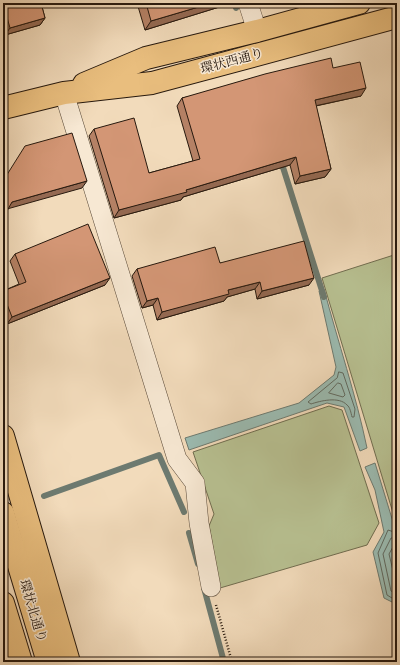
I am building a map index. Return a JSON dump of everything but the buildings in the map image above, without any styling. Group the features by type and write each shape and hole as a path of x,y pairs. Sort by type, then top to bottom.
{"highway":[{"name":"環状西通り","path":"64,93 146,58 256,31 359,3"},
{"name":"環状西通り","path":"3,108 64,93 152,83 397,17"},
{"path":"3,436 69,662"},
{"name":"環状北通り","path":"3,513 48,662"},
{"name":"環状北通り","path":"3,603 21,662"}],"street":[{"path":"248,3 256,31"},
{"path":"64,93 177,459 195,483 199,523 211,587"}],"path":[{"path":"211,587 232,662"}],"green space":[{"path":"397,254 397,526 322,278"},
{"path":"329,406 342,410 379,523 367,545 220,588 209,526 214,514 193,452"}],"water":[{"path":"324,289 363,428 367,448 360,451 344,407 327,403 189,450 185,438 299,403 334,375 336,367 319,291"},
{"path":"375,463 397,535 397,609 394,603 384,598 373,552 384,532 375,490 365,467"}],"waterway":[{"path":"235,3 236,8"},
{"path":"281,161 324,297"},
{"path":"44,496 159,455 184,512"},
{"path":"189,533 198,564"},
{"path":"204,588 224,662"}]}
